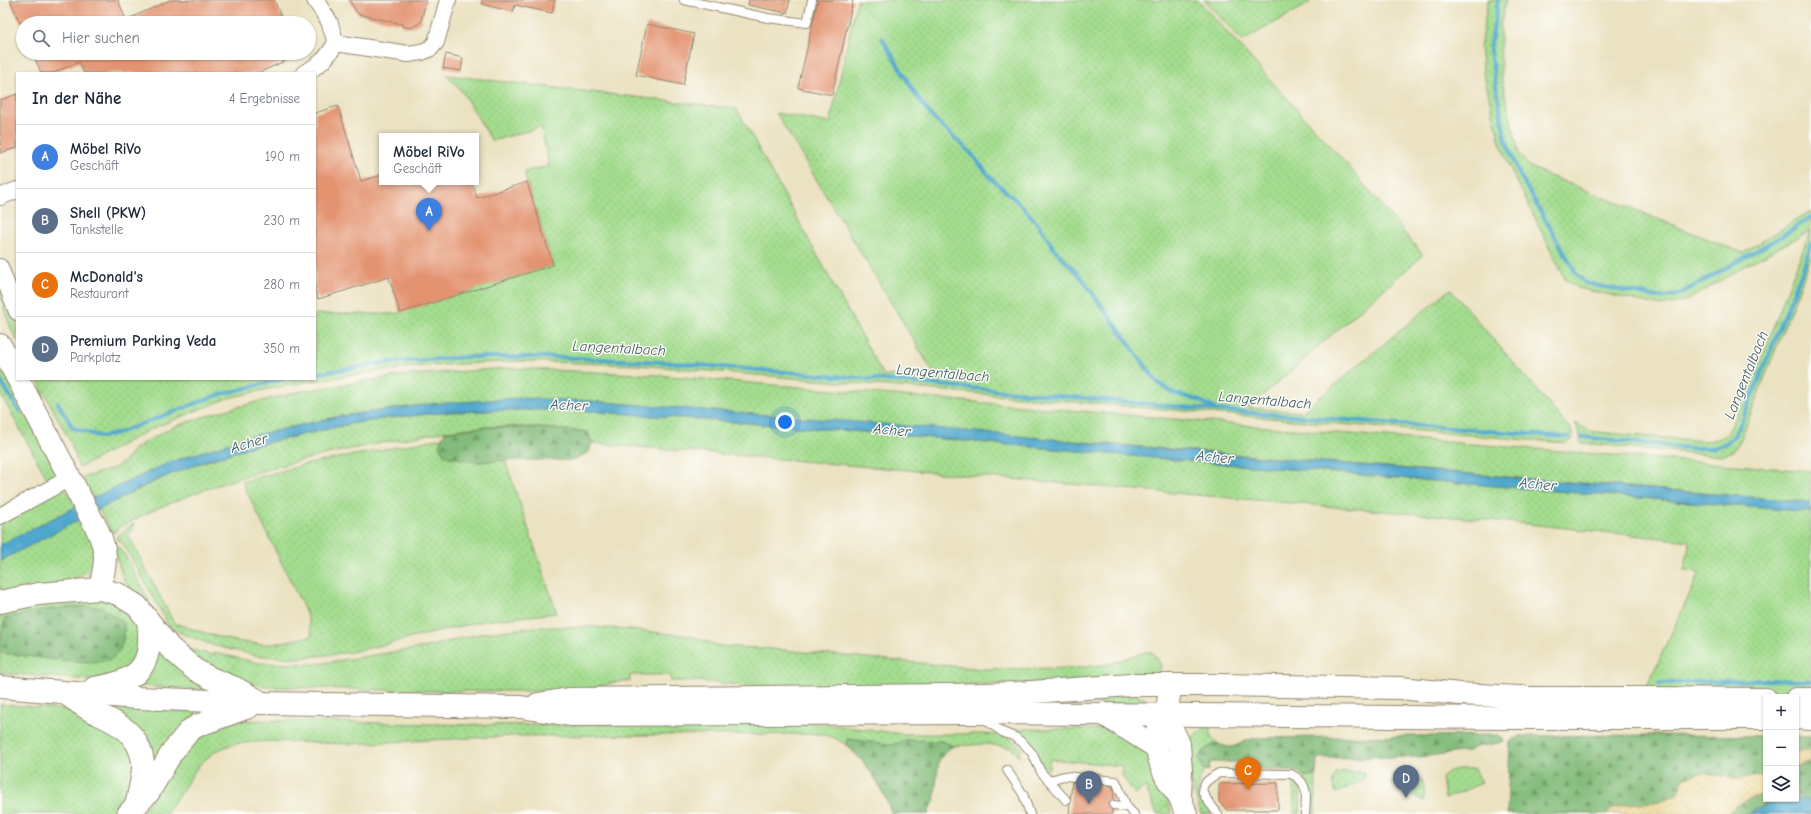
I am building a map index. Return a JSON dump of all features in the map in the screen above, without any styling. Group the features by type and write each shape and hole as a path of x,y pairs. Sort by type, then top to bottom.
{"main road":[{"path":"0,345 16,374"},
{"path":"19,380 73,482 104,545 106,556 100,589"},
{"path":"0,602 38,594 100,589 118,594 132,602 169,647 194,668 210,678 235,688 261,703"},
{"path":"63,692 99,687 124,681 133,676 147,660 150,644 148,621"},
{"path":"521,707 569,699 1017,694 1130,685 1393,688 1460,694 1519,697 1763,699"},
{"path":"1170,686 1165,714 1158,724 1156,747 1158,758 1170,785 1183,805"},
{"path":"0,688 261,703 521,707 570,715 976,713 1489,718 1763,718"},
{"path":"63,692 88,709 116,722 133,738 141,754 143,764 132,809"},
{"path":"1799,699 1811,699"},
{"path":"132,809 149,792 172,752 190,730 199,725 261,703"},
{"path":"1104,714 1156,747"},
{"path":"1165,714 1179,744 1183,805"},
{"path":"1799,718 1811,719"}],"street":[{"path":"306,72 316,67 328,56 336,43 329,21 315,0"},
{"path":"336,43 408,54 422,52 430,48 436,42 448,0"},
{"path":"0,197 16,190"},
{"path":"0,267 16,309"},
{"path":"0,516 73,482"}],"lane":[{"path":"684,0 768,18 806,23 812,0"},
{"path":"976,713 1002,732 1015,737 1024,744 1032,753 1041,772 1050,780 1066,800"},
{"path":"1007,770 1023,794 1030,814"},
{"path":"1218,814 1207,802 1202,792 1203,785 1210,778 1219,773 1291,774 1299,778 1304,785 1306,794 1305,814"},
{"path":"1050,780 1064,776 1116,781 1127,807 1134,814"},
{"path":"1114,805 1127,807"}],"green space":[{"path":"857,0 1198,0 1350,168 1423,255 1248,408 1302,412 1450,289 1572,431 1572,440 1565,443 638,365 520,361 421,366 351,375 273,388 228,398 151,429 79,468 71,443 38,380 316,380 316,314 395,314 553,265 524,172 549,166 541,127 492,141 463,93 446,75 737,109 883,375 929,379 933,372 776,113 830,123"},
{"path":"1204,0 1308,0 1310,3 1242,41"},
{"path":"1488,0 1506,0 1500,27 1501,77 1519,154 1529,166 1545,174 1743,253 1811,211 1811,258 1740,441 1733,451 1722,456 1581,443 1579,431 1575,423 1590,431 1707,441 1721,438 1727,434 1749,391 1810,231 1750,263 1688,300 1662,306 1577,288 1565,279 1512,172 1500,142 1483,72 1480,47"},
{"path":"0,283 10,311 16,320 16,339 5,313"},
{"path":"0,364 57,473 49,482 0,393"},
{"path":"509,368 657,375 1409,439 1811,471 1811,502 589,401 430,404 341,416 252,436 170,462 93,498 82,478 115,468 128,458 134,449 173,427 245,405 302,391 399,376"},
{"path":"577,410 877,433 1155,458 1811,512 1811,692 1645,690 1699,574 1694,571 1684,570 1690,541 1499,521 592,443 588,432 511,427 474,428 441,432 346,450 294,462 193,494 141,516 112,533 98,509 177,471 253,446 350,424 389,418 449,412"},
{"path":"484,427 538,428 588,432 592,443 589,452 573,460 505,460 477,462 445,456 439,444 445,432"},
{"path":"442,438 439,444 477,462 505,460 557,613 483,621 352,652 298,658 258,656 212,645 171,629 124,545 116,537 133,524 134,526 128,535 174,623 222,638 246,643 270,644 312,636 306,613 242,482 303,465"},
{"path":"59,487 67,491 76,507 0,545 0,520"},
{"path":"81,518 93,534 94,564 86,572 76,578 51,586 0,594 0,561"},
{"path":"111,539 125,555 155,612 131,591 123,578"},
{"path":"76,599 109,600 135,617 144,636 130,671 90,680 0,673 0,610"},
{"path":"86,606 103,608 124,623 121,648 115,656 110,659 90,662 0,653 0,641 5,618 43,610"},
{"path":"535,627 597,627 642,631 691,636 719,646 772,649 984,669 1074,668 1109,664 1145,652 1152,652 1160,663 1161,668 1154,675 1051,683 768,688 698,681 671,681 671,675 630,675 630,681 617,682 579,691 425,691 273,687 250,684 214,672 182,648 214,655 215,653 259,663 317,664 426,647 483,633"},
{"path":"163,650 208,684 206,690 139,686 138,683 156,652"},
{"path":"1130,694 1145,698 1144,705 1017,703"},
{"path":"0,704 58,709 88,715 100,719 110,725 134,753 134,791 115,814 0,814"},
{"path":"117,708 196,712 197,718 156,765 117,715"},
{"path":"240,720 483,725 805,722 903,734 1001,735 1013,740 1022,749 1019,752 1019,757 1012,748 988,744 953,746 942,741 905,740 893,745 848,739 846,745 835,738 820,734 513,736 349,744 270,741 241,743 227,746 214,752 199,765 166,814 141,814 191,738"},
{"path":"1211,724 1211,736 1217,743 1205,749 1198,759 1205,771 1198,783 1197,789 1203,804 1213,814 1201,814 1190,775 1188,754 1193,737 1199,731"},
{"path":"1011,729 1104,729 1120,733 1147,750 1158,772 1172,814 1157,814 1145,786 1136,795 1122,776 1122,766 1050,759 1049,769 1046,770 1030,742"},
{"path":"1498,735 1504,742 1475,747 1468,751 1420,757 1317,758 1316,776 1303,776 1298,772 1287,770 1257,769 1256,762 1210,762 1209,770 1205,771 1198,759 1205,749 1217,743 1223,746 1233,747 1250,739 1257,738"},
{"path":"1519,736 1763,736 1763,775 1738,779 1701,772 1684,778 1677,794 1667,799 1625,805 1606,814 1507,814 1510,742"},
{"path":"1799,736 1811,736 1811,751 1799,751"},
{"path":"847,739 893,745 905,740 942,741 953,746 946,751 939,760 934,802 930,807 929,814 892,814 874,776 854,752 846,745"},
{"path":"1806,763 1811,764 1811,799 1799,801 1799,766"},
{"path":"1456,769 1474,769 1481,783 1445,799 1442,778 1445,774"},
{"path":"1410,771 1423,783 1423,801 1392,783 1401,772"},
{"path":"1337,772 1364,772 1364,780 1336,793 1332,783"},
{"path":"1303,776 1316,776 1315,814 1308,814 1309,789"},
{"path":"1294,778 1299,785 1300,790 1300,814 1294,814"},
{"path":"1763,795 1763,802 1796,802 1755,810 1749,814 1728,814 1735,806 1750,798"}],"sand":[{"path":"1799,751 1811,751 1811,764 1806,763 1799,766"},
{"path":"1701,772 1738,779 1763,775 1763,795 1750,798 1740,803 1728,814 1606,814 1625,805 1667,799 1677,794 1684,778"}],"water":[{"name":"Acher","path":"521,398 589,401 934,428 1112,445 1811,502 1811,512 1154,458 877,433 577,410 513,410 449,412 389,418 350,424 253,446 208,460 154,481 0,561 0,545 93,498 170,462 252,436 341,416 430,404"},
{"path":"1811,799 1811,814 1749,814 1771,804 1782,802 1799,802 1799,800"}],"building":[{"path":"10,0 118,0 124,16 17,16"},
{"path":"170,0 274,0 281,16 135,16"},
{"path":"349,0 426,0 421,22 411,28 402,26 402,24 358,14"},
{"path":"482,0 555,0 552,13 515,5 513,12 482,4"},
{"path":"749,0 790,0 787,13 748,5"},
{"path":"818,0 853,0 832,95 798,88"},
{"path":"647,24 694,34 683,85 636,75"},
{"path":"446,54 463,58 461,71 443,68"},
{"path":"36,60 287,60 260,72 84,72 79,62 55,72 41,72"},
{"path":"16,94 16,148 0,153 0,100"},
{"path":"338,106 361,181 379,176 379,185 473,185 477,198 527,182 553,265 400,313 389,277 318,299 316,293 316,113"},
{"path":"1072,782 1112,786 1114,790 1113,800 1109,805 1112,810 1112,814 1069,814"},
{"path":"1278,783 1278,810 1227,810 1219,802 1219,784"}],"waterway":[{"path":"1498,0 1490,50 1505,138 1519,174 1576,273 1585,283 1662,298 1680,294 1782,236 1811,217"},
{"path":"882,38 917,97 933,118 970,152 991,178 1020,204 1038,224 1055,250 1080,276 1157,382 1173,393 1198,400 1214,408"},
{"name":"Langentalbach","path":"1582,437 1689,448 1714,448 1726,443 1734,436 1742,421 1803,269 1811,244"},
{"name":"Langentalbach","path":"316,374 383,363 469,357 553,357 662,362 1216,410 1568,437"},
{"name":"Langentalbach","path":"0,380 19,411"},
{"name":"Langentalbach","path":"58,403 73,428 102,437 118,433 218,395 279,380"},
{"path":"1659,683 1765,680 1811,681"}],"place":[{"name":"Möbel RiVo","path":"429,231"},
{"name":"McDonald's","path":"1248,790"},
{"name":"Premium Parking Veda","path":"1406,798"},
{"name":"Shell (PKW)","path":"1089,804"}]}
